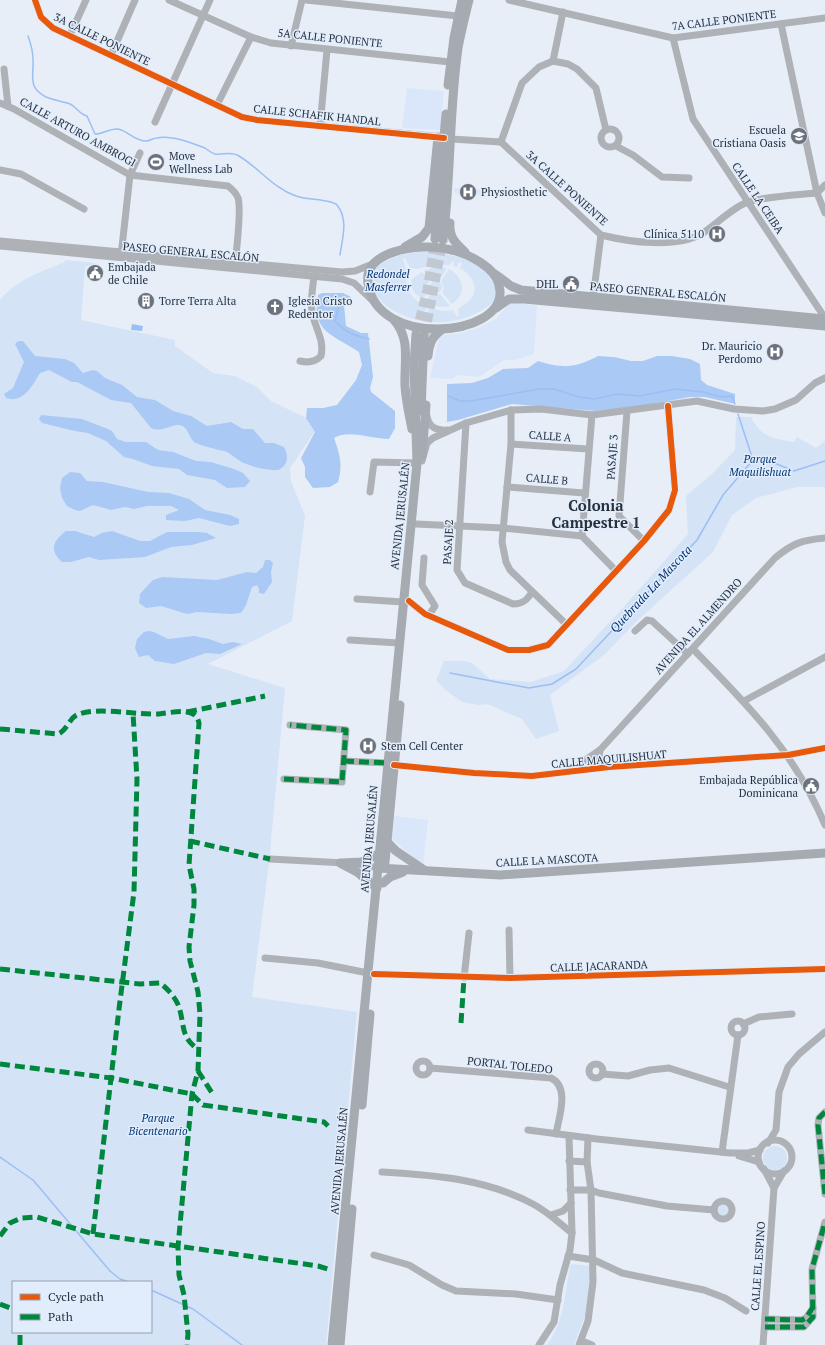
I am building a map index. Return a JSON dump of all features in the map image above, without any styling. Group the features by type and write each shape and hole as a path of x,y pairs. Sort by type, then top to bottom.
{"main road":[{"path":"439,239 450,172 444,138 450,62 462,0"},
{"path":"399,251 422,237 429,228 458,47 469,0"},
{"path":"394,319 408,326 424,329 443,329 463,326 483,319 496,308 500,295 499,283 494,273 469,256 456,243 450,234 455,146 444,138"},
{"path":"417,452 406,403 406,343 401,327 394,319 373,302 367,280 370,269 375,262 386,255 399,251 418,247 442,248 469,256"},
{"name":"PASEO GENERAL ESCALÓN","path":"494,273 511,286 521,290 593,298 825,318"},
{"name":"PASEO GENERAL ESCALÓN","path":"496,308 509,299 524,299 825,326"},
{"path":"420,462 426,411 429,347 434,336 443,329"},
{"name":"AVENIDA JERUSALÉN","path":"332,1345 380,885 380,853 391,764 406,601 420,462 417,452 414,366 420,335 422,350 421,423 420,462 416,524 406,601 399,643 391,764 387,842 381,868"},
{"path":"387,842 414,864 430,872"},
{"path":"340,863 362,862 380,853"},
{"name":"CALLE LA MASCOTA","path":"381,868 500,875 825,853"},
{"path":"340,863 380,885 394,875 407,870"},
{"name":"AVENIDA JERUSALÉN","path":"340,1345 371,974"}],"street":[{"name":"3A CALLE PONIENTE","path":"35,0 41,17 46,23 171,85"},
{"path":"70,35 86,0"},
{"path":"111,54 135,0"},
{"name":"5A CALLE PONIENTE","path":"169,0 251,37 291,46 450,62"},
{"path":"155,122 210,0"},
{"path":"291,46 302,0"},
{"path":"306,0 458,16"},
{"name":"7A CALLE PONIENTE","path":"509,0 673,38 825,18"},
{"path":"553,61 563,12"},
{"path":"781,24 817,193 825,213"},
{"path":"217,105 251,37"},
{"name":"CALLE LA CEIBA","path":"673,38 693,119 825,318"},
{"path":"320,126 327,50"},
{"path":"501,142 522,83 540,66 553,61 568,64 577,69 596,88 606,130"},
{"path":"4,69 8,106"},
{"name":"CALLE SCHAFIK HANDAL","path":"171,85 238,115 252,119 444,138 501,142"},
{"name":"CALLE ARTURO AMBROGI","path":"0,103 8,106 130,175 166,180 222,184 233,190 238,198 239,208 235,266"},
{"path":"616,146 619,141 617,132 612,129 606,130 602,134 602,143 607,147 616,146 633,154 662,177 689,178"},
{"name":"3A CALLE PONIENTE","path":"501,142 601,235 645,241 674,242 701,234 747,202 817,193"},
{"path":"121,255 130,175 140,153"},
{"path":"0,170 21,174 84,209"},
{"path":"817,193 825,186"},
{"path":"593,298 601,235"},
{"name":"PASEO GENERAL ESCALÓN","path":"0,241 235,266 352,282 373,302"},
{"name":"PASEO GENERAL ESCALÓN","path":"0,246 121,255"},
{"name":"PASEO GENERAL ESCALÓN","path":"235,266 342,272 355,271 375,262"},
{"path":"300,361 305,362 316,360 322,356 322,340 312,312 314,276"},
{"path":"370,492 374,462 420,462 427,443 466,423 511,410 541,409 592,415 627,412 697,401 750,411 775,409 796,400 815,383 825,378"},
{"path":"357,599 406,601 429,615 508,650 529,650 548,645 644,541 669,510 675,490 668,406"},
{"path":"511,410 511,444 502,542 506,562 510,570 566,624"},
{"path":"426,411 428,423 432,428 440,430 452,429"},
{"name":"PASAJE 3","path":"627,412 619,516 644,541"},
{"path":"582,536 584,493 592,415"},
{"name":"PASAJE 2","path":"466,423 457,570 465,583 514,604 519,604 526,600 532,592"},
{"name":"CALLE A","path":"511,444 588,449"},
{"name":"CALLE B","path":"507,486 584,493"},
{"path":"416,524 504,528 582,536 616,571"},
{"name":"AVENIDA EL ALMENDRO","path":"570,771 600,750 775,558 797,542 806,539 825,538"},
{"path":"424,558 422,585 435,606 429,615"},
{"path":"635,631 647,620 652,621 690,652 744,701 788,755 814,798 825,825"},
{"path":"350,640 399,643"},
{"path":"744,701 825,657"},
{"path":"284,779 342,782 346,730 290,725"},
{"name":"CALLE MAQUILISHUAT","path":"344,761 501,775 532,776 609,767 788,755 825,748"},
{"path":"600,750 599,758 601,762 609,767"},
{"name":"CALLE LA MASCOTA","path":"270,859 340,863 381,868"},
{"path":"509,930 510,978"},
{"path":"464,978 469,933"},
{"name":"CALLE JACARANDA","path":"265,958 318,963 371,974 464,978 825,969"},
{"path":"743,1024 759,1017 792,1014"},
{"path":"738,1021 743,1024 745,1031 738,1035 732,1032 732,1024 738,1021"},
{"path":"528,1130 569,1136 730,1153 748,1153 760,1150 768,1142 776,1130 779,1092 786,1071 799,1054 825,1032"},
{"path":"722,1152 729,1087 738,1035"},
{"name":"PORTAL TOLEDO","path":"430,1068 551,1078 558,1082 561,1087 561,1102 556,1134"},
{"path":"602,1074 628,1076 650,1070 669,1068 729,1087"},
{"path":"825,1112 820,1118 818,1124 825,1194"},
{"path":"730,1153 762,1166 772,1174 784,1171 789,1166 792,1159 791,1152 776,1130"},
{"path":"539,1345 554,1322 560,1286 572,1233 569,1136"},
{"path":"588,1138 586,1162 591,1190 594,1260 588,1321 580,1343 592,1345"},
{"path":"768,1142 778,1141 786,1144"},
{"path":"760,1150 762,1166 774,1188"},
{"path":"569,1161 586,1162"},
{"name":"CALLE EL ESPINO","path":"763,1345 774,1188 784,1171"},
{"path":"382,1172 469,1180 512,1194 551,1215 572,1233"},
{"path":"570,1190 591,1190 599,1193 667,1206 714,1210"},
{"path":"551,1215 563,1211 571,1203"},
{"path":"765,1319 804,1327 808,1325 813,1317 814,1306 812,1269 825,1222"},
{"path":"374,1255 409,1265 442,1285 456,1291 516,1294 558,1300"},
{"path":"568,1256 594,1260 622,1273 704,1290 725,1298 746,1311"},
{"path":"765,1327 790,1324"}],"shaded area":[{"path":"407,88 444,91 440,130 402,128"},
{"name":"Physiosthetic","path":"454,188 487,190 486,196 454,193"},
{"path":"322,293 343,293 351,297 344,305 346,326 361,333 368,333 373,377 370,388 371,392 395,411 395,428 389,439 353,434 340,435 334,438 340,460 338,482 330,487 313,488 305,477 305,467 301,458 315,432 306,418 307,408 323,408 337,405 356,380 362,365 359,352 332,336 321,325 317,307 318,295"},
{"path":"511,302 537,306 534,354 515,360 504,360 479,377 457,375 453,379 430,378 439,338 442,335 456,334 478,328 496,319"},
{"path":"132,324 143,326 142,331 131,330"},
{"path":"18,341 23,341 35,356 65,359 74,363 83,373 93,370 97,371 105,378 122,385 137,397 155,400 173,411 191,416 207,426 231,422 243,429 253,429 265,443 274,443 284,447 287,454 286,463 278,470 258,468 240,461 227,452 194,442 185,428 180,425 161,429 151,428 131,403 111,400 77,382 72,382 49,370 40,373 31,388 22,396 12,399 6,398 4,394 13,388 24,362 15,344"},
{"path":"598,356 614,357 631,361 643,361 657,356 672,356 690,359 700,364 701,380 707,385 735,394 735,404 705,397 690,397 635,407 595,411 512,404 447,422 447,384 472,383 488,378 503,369 528,368 538,361 555,365 569,366 583,363"},
{"path":"41,415 82,419 112,431 117,439 126,442 146,442 158,450 173,452 196,461 211,462 234,469 243,473 250,481 245,487 227,488 215,480 187,475 179,469 152,466 124,457 106,441 88,433 42,423 39,419"},
{"path":"70,472 80,473 87,481 103,482 148,492 169,493 189,499 205,510 230,515 239,519 239,524 230,526 199,518 185,521 166,520 166,515 179,510 171,506 147,506 134,509 125,507 111,510 93,505 80,511 75,510 67,506 62,498 60,488 62,478"},
{"path":"66,531 75,531 94,537 102,533 112,531 140,541 150,541 167,532 207,533 216,538 192,545 171,547 145,557 99,560 89,557 71,562 62,562 55,554 54,546 58,538"},
{"path":"265,560 270,560 273,563 271,572 272,582 264,594 259,593 257,585 252,587 246,605 241,613 231,614 197,612 187,614 161,606 146,608 139,603 140,594 153,580 162,577 217,580 247,572 256,573 263,567"},
{"path":"149,631 168,639 194,636 223,644 233,642 242,644 220,654 206,653 174,664 155,661 148,655 139,657 135,648 137,639 144,632"},
{"path":"394,816 428,820 423,866 391,838"}],"green space":[{"name":"Redondel Masferrer","path":"418,252 438,253 462,258 483,268 490,275 495,284 496,297 487,307 470,316 443,322 418,320 396,312 380,300 372,286 374,272 389,260","holes":["405,258 410,268 417,269 437,264 450,265 452,261 454,262 453,266 457,267 459,262 462,263 460,268 471,278 475,291 469,301 458,309 459,316 457,317 453,310 443,311 428,308 428,312 425,312 426,307 417,301 408,290 403,259"]},
{"name":"Parque Bicentenario","path":"65,260 96,263 85,267 81,320 175,340 175,346 213,373 235,376 257,387 271,401 306,418 315,416 321,422 290,468 291,481 305,516 292,621 208,664 285,688 269,863 252,997 357,1012 326,1345 0,1345 0,300 21,281 65,262"},
{"path":"432,268 447,268 440,279 431,279 424,271"},
{"path":"449,269 458,276 462,286 460,295 452,304 442,292 444,288 441,281"},
{"path":"422,272 429,281 426,288 429,292 423,298 415,293 412,288 412,279"},
{"path":"434,281 438,281 442,287 438,293 434,293 430,289 430,285"},
{"path":"431,293 436,295 440,294 450,306 443,307 428,303 426,301"},
{"name":"Parque Maquilishuat","path":"736,417 751,417 759,429 768,436 774,438 794,442 797,437 816,448 825,441 825,487 797,487 756,498 732,515 713,552 637,621 604,655 550,695 559,731 536,739 522,719 487,704 478,705 462,702 443,688 436,680 444,661 463,661 472,663 490,679 531,682 564,671 621,610 688,534 686,496 713,473 735,450"},
{"path":"775,1146 780,1147 786,1153 786,1163 780,1169 775,1170 770,1169 764,1163 763,1158 764,1153 770,1147"},
{"path":"725,1204 728,1205 728,1215 721,1216 718,1215 717,1208 718,1205"},
{"path":"572,1264 591,1266 588,1308 574,1345 547,1345 557,1327 563,1307 570,1266"}],"waterway":[{"path":"28,36 33,54 33,81 36,89 46,97 70,104 82,114 87,116 95,134 112,129 118,129 142,141 166,137 185,141 205,148 215,154 230,153 246,161 273,183 288,192 300,197 334,203 341,211 344,223 340,255"},
{"path":"339,305 335,321 350,333 369,339"},
{"path":"448,396 460,401 471,401 539,389 554,389 579,397 595,399 617,394 640,396 675,389 703,392 721,397 732,396 735,404"},
{"path":"738,414 753,460"},
{"name":"Quebrada La Mascota","path":"450,673 529,688 552,684 576,669 697,540 723,495 753,460 762,458 794,471 825,461"},
{"path":"0,1157 33,1180 110,1271 120,1279 126,1281"},
{"path":"152,1290 193,1309 242,1345"}],"tunnel":[{"path":"416,333 427,290 435,240"},
{"path":"425,335 443,241"}],"marked path":[{"path":"187,712 265,696"},
{"path":"0,729 58,734 64,730 73,718 79,714 97,711 150,714 185,712 194,715 199,722 189,865 194,889 194,905 189,947 190,961 198,992 200,1014 198,1071 192,1094 178,1247 179,1275 184,1295 188,1334 187,1345"},
{"path":"93,1234 134,892 137,779 133,713"},
{"path":"284,779 342,782 346,730 290,725"},
{"path":"344,761 388,763"},
{"path":"190,841 270,859"},
{"path":"0,969 140,984 160,983 176,1000 186,1036 199,1050"},
{"path":"461,1023 464,978"},
{"path":"0,1064 111,1078 192,1094 203,1105 324,1122 328,1126"},
{"path":"198,1071 214,1096"},
{"path":"825,1112 819,1118 818,1125 825,1194"},
{"path":"0,1236 10,1223 21,1218 37,1217 93,1234 318,1266 331,1270"},
{"path":"765,1327 804,1327 813,1317 812,1269 825,1222"},
{"path":"0,1304 12,1309"},
{"path":"765,1319 802,1320 806,1318 813,1307"},
{"path":"20,1333 20,1345"}],"cycle path":[{"path":"35,0 41,17 53,28 242,117 257,120 444,138"},
{"path":"409,601 425,614 508,650 529,650 548,645 644,541 669,510 675,490 668,406"},
{"path":"394,765 474,773 532,776 609,767 788,755 825,748"},
{"path":"374,974 510,978 825,969"}],"place":[{"name":"Escuela Cristiana Oasis","path":"799,136"},
{"name":"Move Wellness Lab","path":"156,162"},
{"name":"Physiosthetic","path":"468,192"},
{"name":"Clínica 5110","path":"717,234"},
{"name":"Embajada de Chile","path":"95,273"},
{"name":"DHL","path":"571,284"},
{"name":"Torre Terra Alta","path":"146,301"},
{"name":"Iglesia Cristo Redentor","path":"275,307"},
{"name":"Dr. Mauricio Perdomo","path":"775,352"},
{"name":"Stem Cell Center","path":"368,746"},
{"name":"Embajada República Dominicana","path":"811,786"}],"district":[{"name":"Colonia Campestre 1","path":"596,514"}]}
